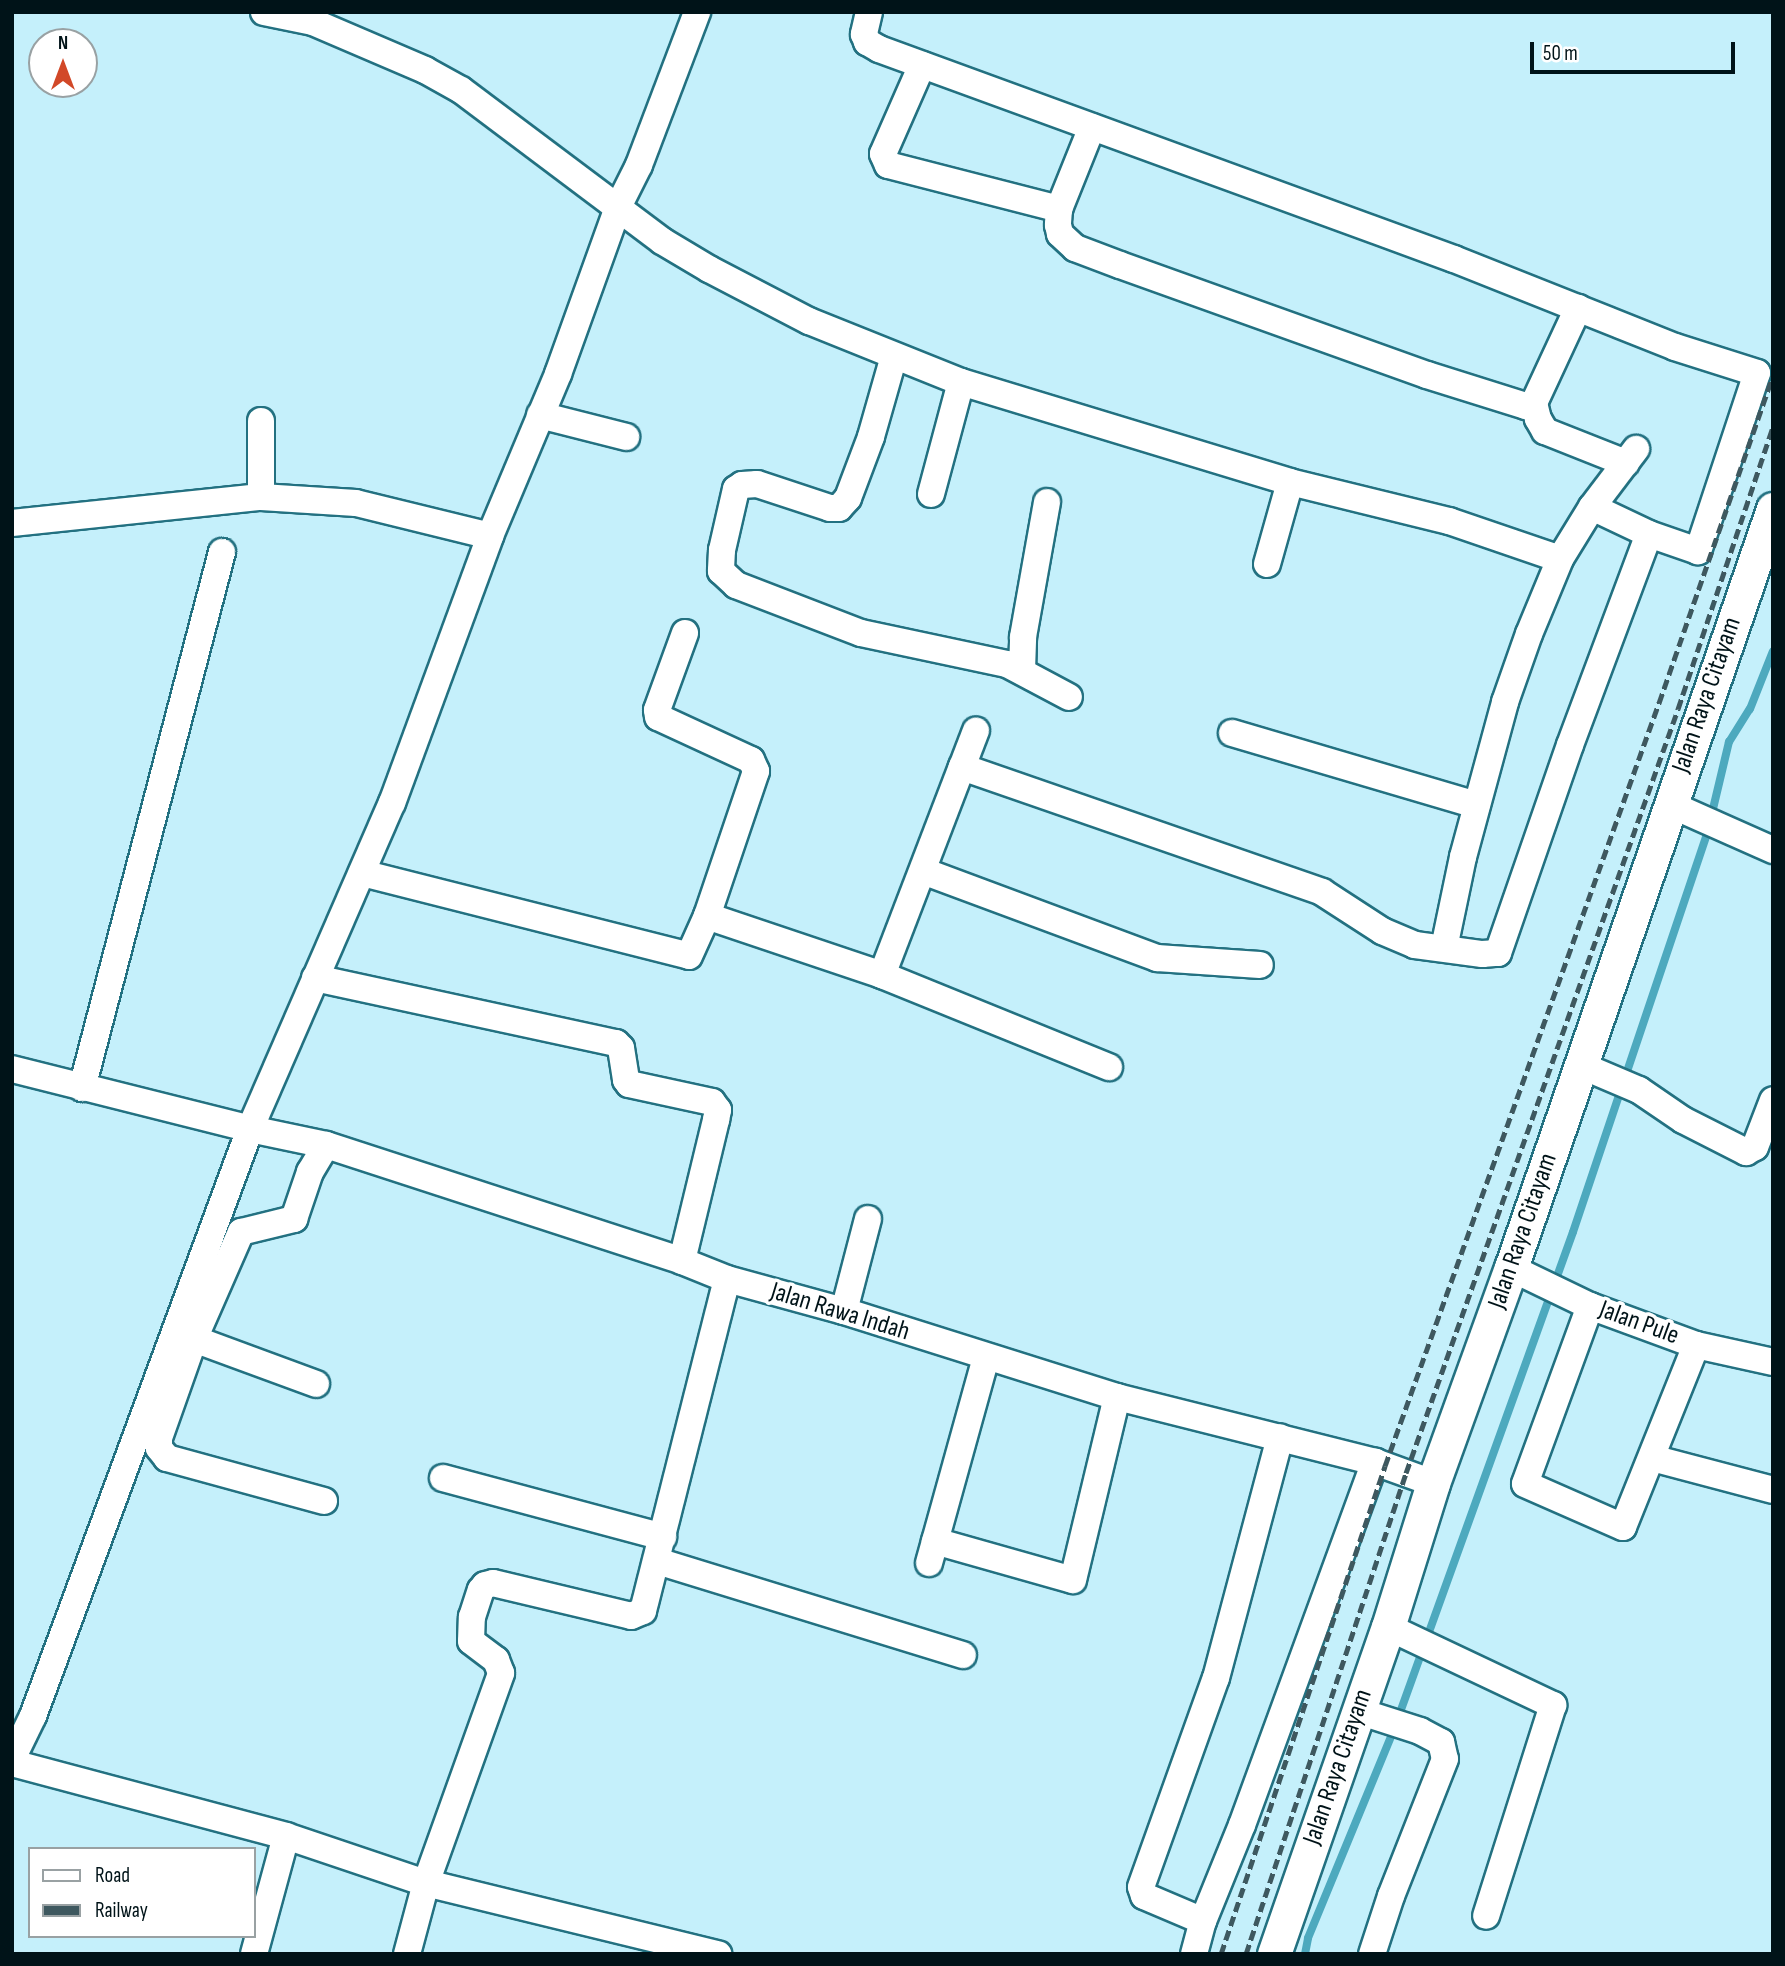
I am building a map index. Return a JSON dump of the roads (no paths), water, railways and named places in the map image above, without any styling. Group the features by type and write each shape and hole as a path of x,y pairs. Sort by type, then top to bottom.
{"main road":[{"name":"Jalan Raya Citayam","path":"1274,1954 1399,1633 1433,1483 1511,1268 1591,1069 1682,810 1773,509"}],"street":[{"path":"264,12 313,22 425,70 461,90 662,241 808,321 961,382 1290,482 1423,513 1560,559"},
{"path":"697,12 639,165 618,207 540,415 490,536 392,803 250,1129 33,1717 12,1761 286,1836 426,1883 718,1954"},
{"path":"869,12 864,34 867,42 922,65 1454,259 1675,347 1757,373 1698,551 1649,534 1592,508"},
{"path":"922,65 883,154 888,165 1059,209"},
{"path":"1092,127 1059,209 1060,234 1075,248 1427,375 1519,405 1534,403"},
{"path":"1444,948 1477,805 1505,702 1528,634 1560,559 1592,508 1631,456 1545,431 1538,419 1534,403 1577,308"},
{"path":"894,356 871,437 848,498 839,508 830,508 757,484 742,485 736,489 722,550 721,571 736,586 861,633 1007,664 1069,697"},
{"path":"931,494 961,382"},
{"path":"540,415 626,437"},
{"path":"261,421 261,497"},
{"path":"1267,564 1290,482"},
{"path":"12,523 261,497 356,503 490,536"},
{"path":"1022,670 1023,637 1047,502"},
{"path":"962,767 1322,892 1382,931 1415,945 1492,955 1498,953 1570,745 1649,534"},
{"path":"82,1088 222,552"},
{"path":"362,873 688,956 707,916 755,765 658,717 657,710 685,633"},
{"path":"882,975 976,731"},
{"path":"1232,733 1477,805"},
{"path":"1682,810 1773,850"},
{"path":"923,871 1157,958 1259,965"},
{"path":"707,916 882,975 1109,1067"},
{"path":"315,978 616,1043 621,1048 629,1084 712,1102 718,1110 682,1261"},
{"name":"Jalan Rawa Indah","path":"12,1069 250,1129 326,1145 682,1261 727,1279 844,1311 1117,1397 1375,1462 1433,1483"},
{"path":"1591,1069 1639,1090 1683,1120 1746,1152 1755,1147 1773,1100"},
{"path":"324,1501 167,1458 159,1448 159,1438 194,1339 241,1232 294,1219 310,1172 326,1145"},
{"path":"844,1311 867,1219"},
{"name":"Jalan Pule","path":"1511,1268 1581,1300 1696,1345 1773,1362"},
{"path":"407,1954 426,1883 502,1673 496,1660 471,1641 472,1617 485,1584 493,1583 638,1615 643,1611 727,1279"},
{"path":"1581,1300 1525,1484 1623,1527 1696,1345"},
{"path":"194,1339 316,1384"},
{"path":"985,1357 932,1552 1073,1580 1117,1397"},
{"path":"1203,1921 1144,1896 1141,1888 1216,1678 1280,1437"},
{"path":"1652,1458 1773,1490"},
{"path":"1194,1954 1203,1921 1242,1825 1375,1462"},
{"path":"443,1478 660,1549 963,1655"},
{"path":"1399,1633 1553,1705 1486,1916"},
{"path":"1369,1714 1420,1731 1440,1742 1446,1759 1391,1896 1372,1954"},
{"path":"254,1954 286,1836"}],"waterway":[{"path":"1305,1954 1308,1938 1393,1732 1573,1232 1707,834 1729,742 1750,709 1773,651"}],"railway":[{"path":"1221,1954 1385,1466 1659,703 1773,376"},
{"path":"1246,1954 1406,1473 1678,709 1773,427"}]}
